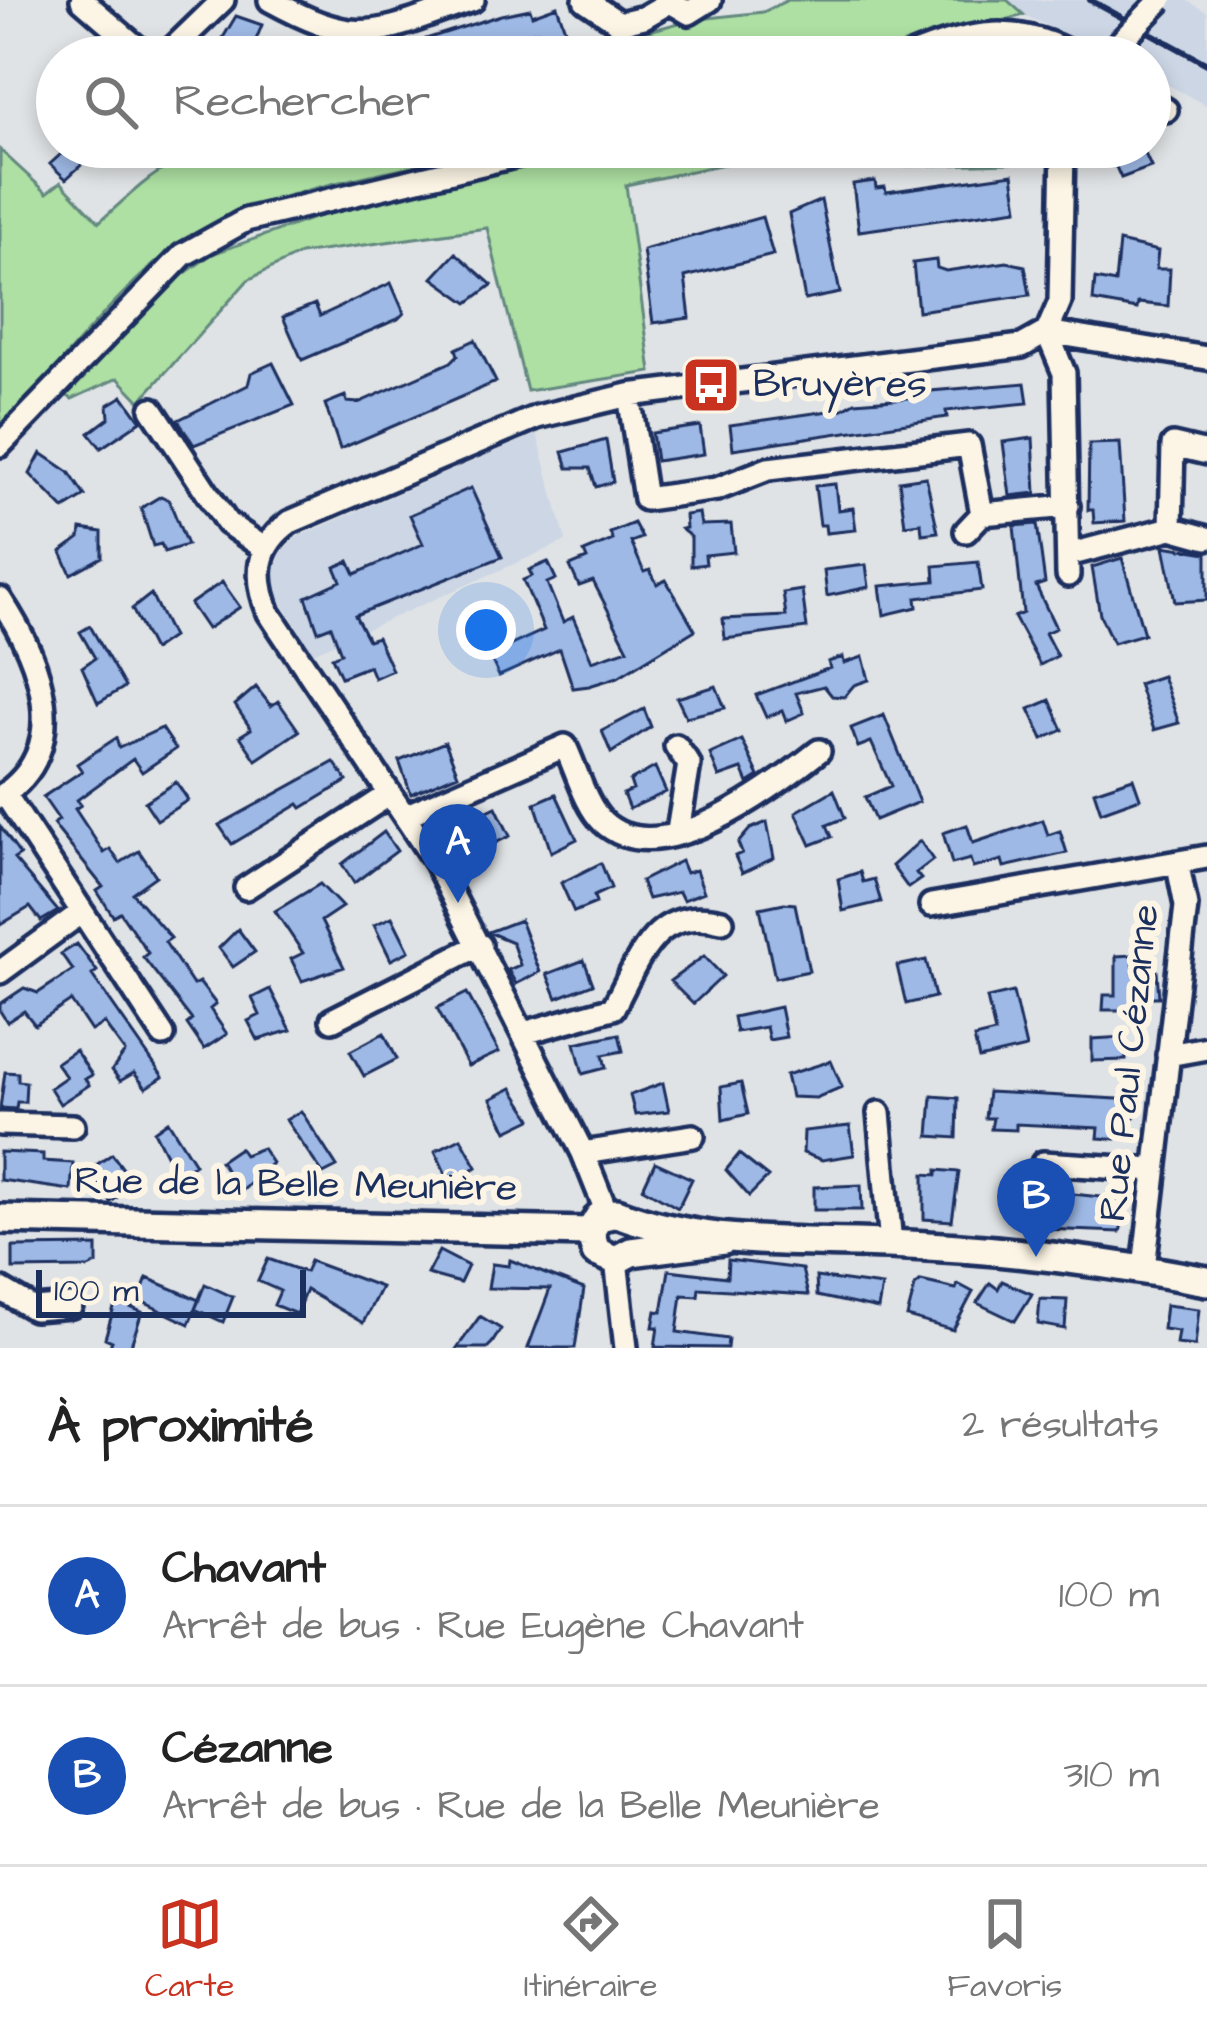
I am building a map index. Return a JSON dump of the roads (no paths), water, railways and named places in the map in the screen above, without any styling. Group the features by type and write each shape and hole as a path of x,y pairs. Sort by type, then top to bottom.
{"street":[{"path":"82,0 124,36"},
{"path":"186,36 223,0"},
{"path":"270,0 341,33 370,33 426,7 473,0"},
{"path":"585,0 619,23 644,17 668,2 688,13 710,0"},
{"path":"1126,36 1161,0"},
{"path":"996,36 1017,31 1037,36"},
{"path":"0,445 183,255 246,220 465,168"},
{"path":"1063,168 1060,302 1047,332 1022,346 629,395 495,432 290,522 264,548 258,588 269,613 405,816 480,945 583,1153 599,1223 596,1252 627,1245 724,1240 891,1244 1144,1268 1207,1280"},
{"path":"1047,332 1207,358"},
{"path":"1047,332 1064,373 1068,565 1172,528 1207,538"},
{"path":"629,395 645,499 717,489 768,469 969,445 974,522 1069,506"},
{"path":"152,409 227,523 264,548"},
{"path":"1172,528 1173,445 1207,453"},
{"path":"0,599 33,650 46,699 37,752 3,795 163,1035"},
{"path":"405,816 565,746 599,819 622,835 650,843 722,816 819,751"},
{"path":"676,746 689,764 678,831"},
{"path":"246,888 390,794"},
{"path":"932,905 1178,866 1207,857"},
{"name":"Rue Paul Cézanne","path":"1144,1268 1186,905 1178,866"},
{"path":"0,972 82,912"},
{"path":"524,1033 613,1008 654,932 696,915 722,921"},
{"path":"332,1021 480,945"},
{"path":"1168,1055 1207,1048"},
{"path":"879,1113 891,1244"},
{"path":"0,1124 73,1126"},
{"path":"583,1153 693,1136"},
{"path":"1043,1163 1155,1170"},
{"path":"599,1223 627,1216 626,1348"},
{"name":"Rue de la Belle Meunière","path":"0,1219 599,1223"},
{"path":"0,1289 34,1309 70,1306"}],"railway":[{"path":"1090,0 1156,36"},
{"path":"1171,44 1207,64"}],"place":[{"name":"Bruyères","path":"711,385"},
{"name":"Chavant","path":"458,903"},
{"name":"Cézanne","path":"1036,1257"}]}
